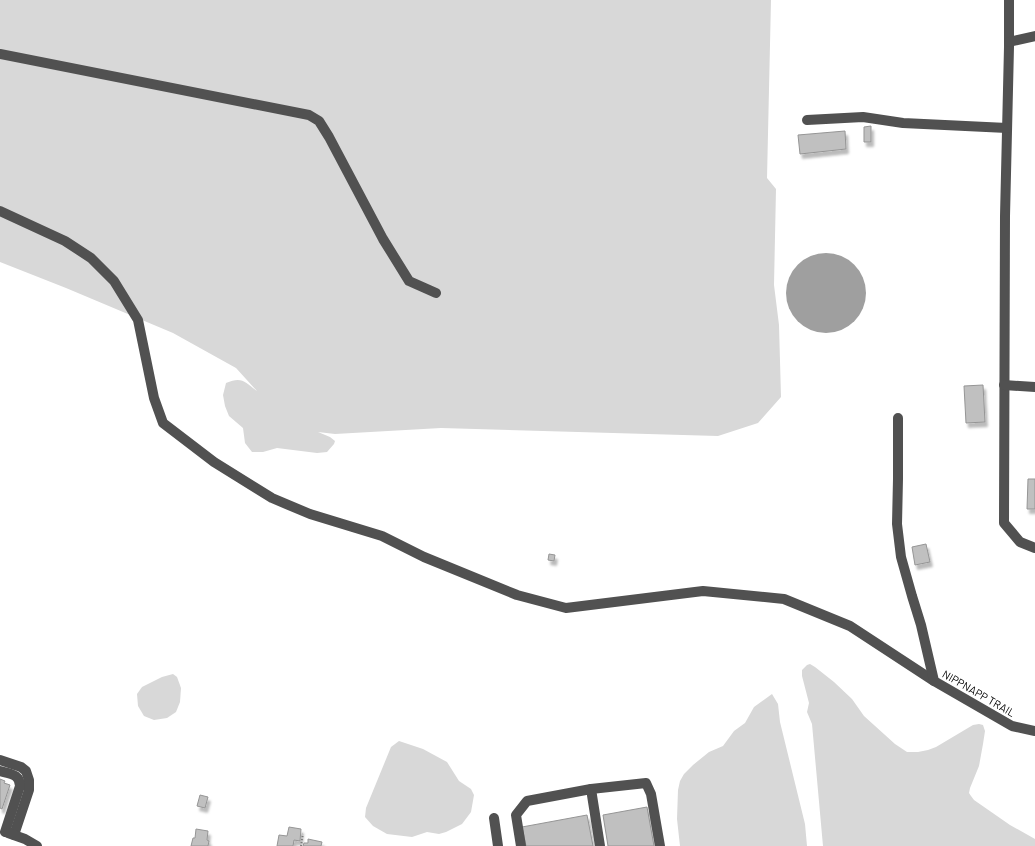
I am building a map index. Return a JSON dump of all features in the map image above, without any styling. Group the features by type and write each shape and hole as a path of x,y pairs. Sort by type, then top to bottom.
{"lane":[{"path":"1009,0 1005,216 1004,523 1020,542 1035,548"},
{"path":"1009,42 1035,36"},
{"path":"0,54 309,115 319,121 329,137 383,239 409,281 436,293"},
{"path":"807,120 862,117 903,123 1007,128"},
{"path":"0,211 65,241 91,258 114,281 138,320 154,398 163,423 214,462 272,498 310,514 382,536 424,557 517,596 566,608 703,591 784,599 850,626 934,681"},
{"path":"1004,385 1035,387"},
{"name":"NIPPNAPP TRAIL","path":"898,418 896,524 901,557 921,625 934,681 1012,726 1035,731"},
{"path":"0,760 21,767 26,771 29,780 29,790 6,833"},
{"path":"0,765 18,771 24,777 25,783 6,833"},
{"path":"0,771 18,778 20,781 20,786 6,833"},
{"path":"0,776 15,781 16,785 6,833"},
{"path":"521,846 516,815 526,801 591,789 646,783 651,794 660,846"},
{"path":"591,789 600,846"},
{"path":"494,818 498,846"},
{"path":"6,833 25,839 37,846"}],"path":[{"path":"301,846 303,834"}],"shaded area":[{"path":"0,0 771,0 767,178 776,189 774,285 779,325 781,397 758,423 718,436 441,428 335,434 318,432 335,441 327,452 317,453 277,448 263,452 252,452 245,443 243,428 229,416 225,406 223,395 226,383 240,380 257,391 236,368 173,333 0,262"},
{"path":"826,253 834,254 848,260 854,265 859,271 865,285 865,301 859,315 854,321 848,326 834,332 826,333 818,332 804,326 798,321 793,315 787,301 786,293 787,285 793,271 798,265 804,260 818,254"},
{"path":"810,664 834,682 852,699 864,716 895,744 907,752 928,750 936,747 973,725 983,725 985,731 979,766 969,793 974,800 1010,825 1035,839 1035,846 823,846 812,724 807,712 809,703 802,676 802,670"},
{"path":"173,674 177,677 181,688 180,702 176,712 167,718 154,720 144,716 138,706 137,694 142,687 162,677"},
{"path":"772,694 778,704 780,722 805,824 807,846 680,846 677,819 678,790 680,781 684,774 709,752 723,746 734,731 745,723 754,707"},
{"path":"399,741 423,749 447,762 459,781 471,789 474,795 471,812 462,824 439,834 427,832 412,837 387,834 373,826 365,817 366,808 391,747"}],"building":[{"path":"871,126 871,142 864,142 864,127"},
{"path":"845,131 846,149 800,154 798,135"},
{"path":"983,385 985,422 966,423 964,386"},
{"path":"1028,479 1035,479 1035,509 1027,509"},
{"path":"926,544 930,562 915,565 912,547"},
{"path":"549,554 555,555 554,561 548,560"},
{"path":"0,779 5,781 4,783 10,785 2,809 0,808"},
{"path":"200,795 208,797 205,808 197,806"},
{"path":"647,807 654,846 608,846 603,815"},
{"path":"587,815 593,846 526,846 522,827"},
{"path":"289,827 301,829 300,841 294,840 293,846 277,846 279,835 287,836"},
{"path":"196,829 208,831 208,846 191,846 193,838 195,838"},
{"path":"308,839 322,842 321,846 303,846 304,843 308,843"}]}
